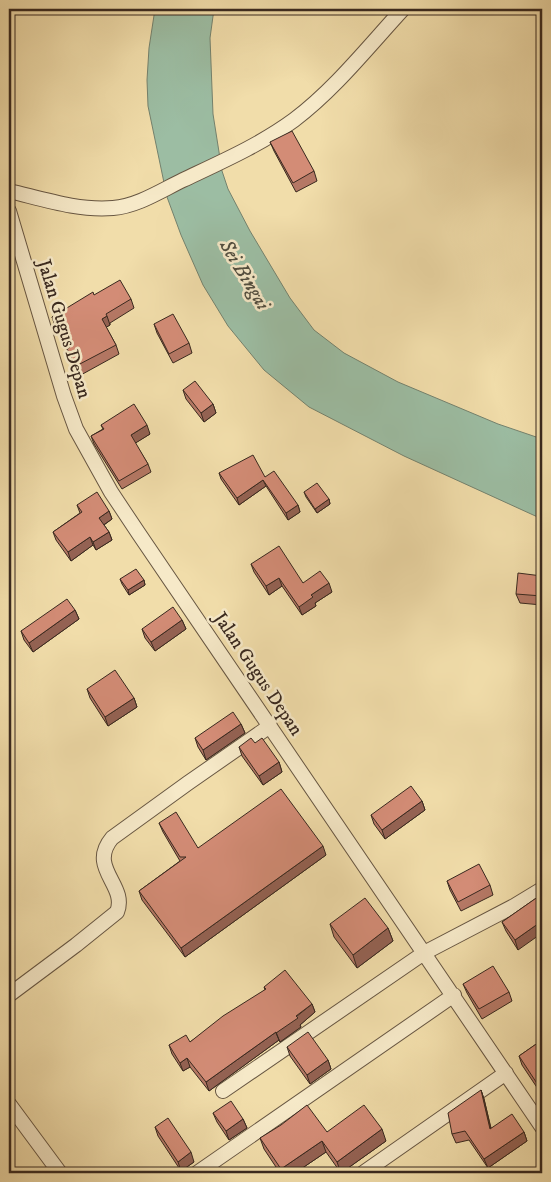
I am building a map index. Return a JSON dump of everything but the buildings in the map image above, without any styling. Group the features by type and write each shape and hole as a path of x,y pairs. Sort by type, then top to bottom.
{"street":[{"path":"9,191 73,206 98,209 116,208 134,203 233,156 269,137 295,119 323,95 403,9"},
{"name":"Jalan Gugus Depan","path":"9,211 64,396 76,428 111,492 542,1127"},
{"path":"9,994 117,912 119,898 105,869 104,861 106,845 112,838 270,726"},
{"path":"223,1091 424,952 514,906 542,889"},
{"path":"197,1173 454,995"},
{"path":"363,1173 506,1073"},
{"path":"9,1104 60,1173"}],"water":[{"name":"Sei Bingai","path":"155,9 214,9 210,38 213,114 222,171 228,189 250,231 290,298 314,330 344,353 398,382 498,424 542,439 542,519 404,456 309,407 264,370 228,326 203,285 167,197 148,106 149,48"}]}
